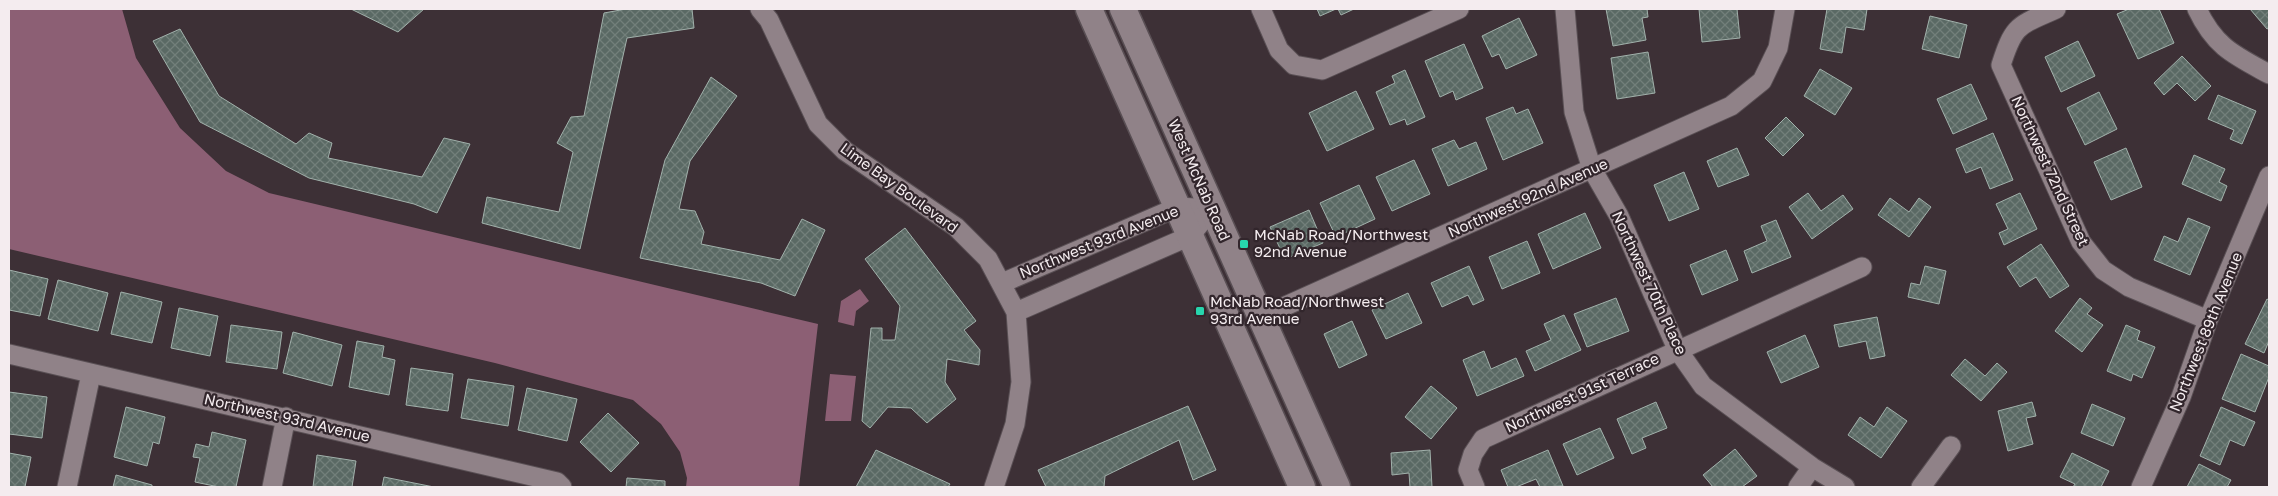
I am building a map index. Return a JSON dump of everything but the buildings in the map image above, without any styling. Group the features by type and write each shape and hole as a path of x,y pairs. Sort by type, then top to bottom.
{"main road":[{"name":"West McNab Road","path":"1089,9 1302,487"},
{"name":"West McNab Road","path":"1123,9 1337,487"}],"street":[{"name":"Lime Bay Boulevard","path":"760,9 768,20 818,124 845,151 956,227 988,259 1002,283 1016,312 1021,382 1014,424 994,487"},
{"path":"1261,9 1279,50 1294,65 1322,70 1459,9"},
{"name":"Northwest 70th Place","path":"1565,9 1574,112 1592,169 1619,216 1677,349 1703,386 1812,467 1845,487"},
{"name":"Northwest 92nd Avenue","path":"1261,317 1732,106 1762,81 1778,48 1785,9"},
{"name":"Northwest 72nd Street","path":"2056,9 2019,26 2008,43 2001,65 2082,242 2103,270 2129,287 2208,320"},
{"path":"2197,9 2204,24 2227,52 2269,74"},
{"name":"Northwest 89th Avenue","path":"2141,487 2181,397 2208,320 2269,176"},
{"name":"Northwest 93rd Avenue","path":"1002,283 1178,207 1212,208"},
{"name":"Northwest 93rd Avenue","path":"1016,312 1190,236 1212,208"},
{"name":"Northwest 91st Terrace","path":"1475,487 1468,470 1473,454 1483,439 1677,349 1862,267"},
{"name":"Northwest 93rd Avenue","path":"9,354 286,417 557,482 562,487"},
{"path":"68,487 91,374"},
{"path":"272,487 286,417"},
{"path":"1921,487 1951,446"},
{"path":"1798,487 1812,467"}],"shaded area":[{"path":"9,9 122,9 136,58 180,128 226,171 269,193 818,324 799,487 686,487 687,478 680,452 661,424 633,400 495,363 9,249"},
{"path":"860,289 869,301 856,311 854,326 838,322 841,301"},
{"path":"830,374 856,376 851,421 825,421"}],"place":[{"name":"McNab Road/Northwest 92nd Avenue","path":"1244,244"},
{"name":"McNab Road/Northwest 93rd Avenue","path":"1200,311"}]}
